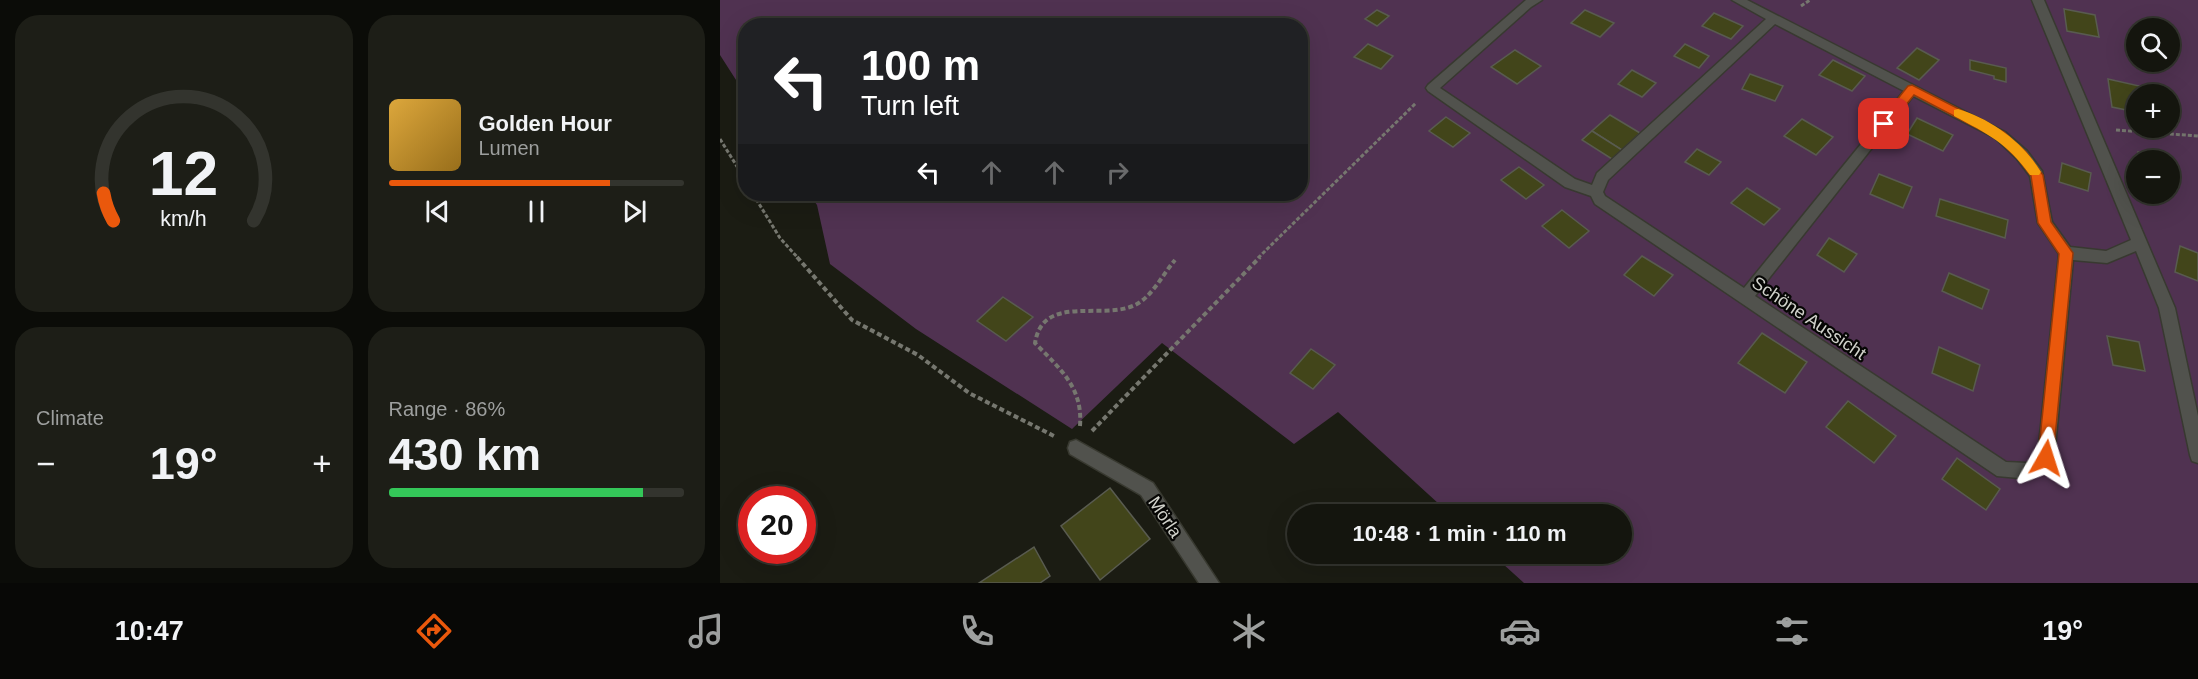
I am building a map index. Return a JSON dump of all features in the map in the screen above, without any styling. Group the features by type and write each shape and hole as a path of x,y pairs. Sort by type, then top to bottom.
{"street":[{"path":"1536,0 1527,4 1432,88 1570,183 1596,192 1602,177 1775,18"},
{"path":"1738,0 2000,135 2022,155 2037,175 2045,223 2066,253 2107,257 2140,243"},
{"path":"2038,0 2167,308 2198,455"},
{"path":"1745,298 1912,89"},
{"name":"Schöne Aussicht","path":"1596,192 1600,200 2003,470 2030,471 2046,458 2066,253"},
{"name":"Mörla","path":"1076,448 1147,489 1210,583"}],"path":[{"path":"1076,448 1305,210 1432,88"},
{"path":"2092,128 2198,136"},
{"path":"720,139 738,168"},
{"path":"757,201 780,238 852,320 918,355 969,393 1076,448"},
{"path":"1076,448 1083,410 1070,379 1035,343 1040,326 1053,315 1094,310 1121,311 1137,304 1175,260"}],"shaded area":[{"path":"720,0 2198,0 2198,583 1524,583 1503,564 1632,564 1632,504 1439,504 1338,412 1294,444 1162,343 1072,429 916,329 830,264 817,205 814,201 1308,201 1308,18 738,18 738,83 720,55"}],"building":[{"path":"2064,9 2095,15 2099,37 2067,31"},
{"path":"1377,10 1389,16 1377,26 1365,19"},
{"path":"1585,10 1614,23 1600,37 1571,23"},
{"path":"1714,13 1743,26 1731,39 1702,26"},
{"path":"1368,44 1393,56 1381,69 1354,57"},
{"path":"1685,44 1709,56 1699,68 1674,56"},
{"path":"1917,48 1939,60 1919,80 1897,68"},
{"path":"1515,50 1541,66 1517,84 1491,67"},
{"path":"1833,60 1865,76 1852,91 1819,75"},
{"path":"1970,60 2006,68 2006,82 1994,79 1994,76 1970,70"},
{"path":"1632,70 1656,83 1642,97 1618,84"},
{"path":"1750,74 1783,86 1775,101 1742,89"},
{"path":"2108,79 2130,84 2126,84 2126,110 2112,107"},
{"path":"1610,115 1640,133 1622,150 1592,131"},
{"path":"1446,117 1470,133 1453,147 1429,131"},
{"path":"1917,118 1953,135 1943,151 1907,134"},
{"path":"1802,119 1833,137 1816,155 1784,136"},
{"path":"1592,131 1622,150 1612,159 1582,140"},
{"path":"1697,149 1721,162 1709,175 1685,162"},
{"path":"2062,163 2091,173 2088,191 2059,182"},
{"path":"1519,167 1544,185 1526,199 1501,180"},
{"path":"1879,174 1912,187 1903,208 1870,194"},
{"path":"1747,188 1780,209 1764,225 1731,203"},
{"path":"1940,199 2008,220 2005,238 1936,216"},
{"path":"1562,210 1589,231 1569,248 1542,226"},
{"path":"1829,238 1857,254 1844,272 1817,255"},
{"path":"2180,246 2198,253 2198,281 2175,272"},
{"path":"1642,256 1673,275 1654,296 1624,275"},
{"path":"1949,273 1989,290 1982,309 1942,291"},
{"path":"1003,297 1033,317 1006,341 977,321"},
{"path":"1762,333 1807,362 1785,393 1738,363"},
{"path":"2107,336 2139,342 2145,371 2113,365"},
{"path":"1939,347 1980,365 1973,391 1932,373"},
{"path":"1311,349 1335,365 1313,389 1290,373"},
{"path":"1848,401 1896,436 1874,463 1826,427"},
{"path":"1957,458 2000,489 1986,510 1942,479"},
{"path":"1110,488 1150,539 1100,580 1061,526"},
{"path":"1034,547 1050,576 1040,583 979,583"}],"slow traffic":[{"path":"1958,113 2000,135 2022,155 2035,172"}],"route":[{"path":"1884,124 1912,89 2000,135 2022,155 2037,175 2045,223 2066,253 2046,458"}]}
